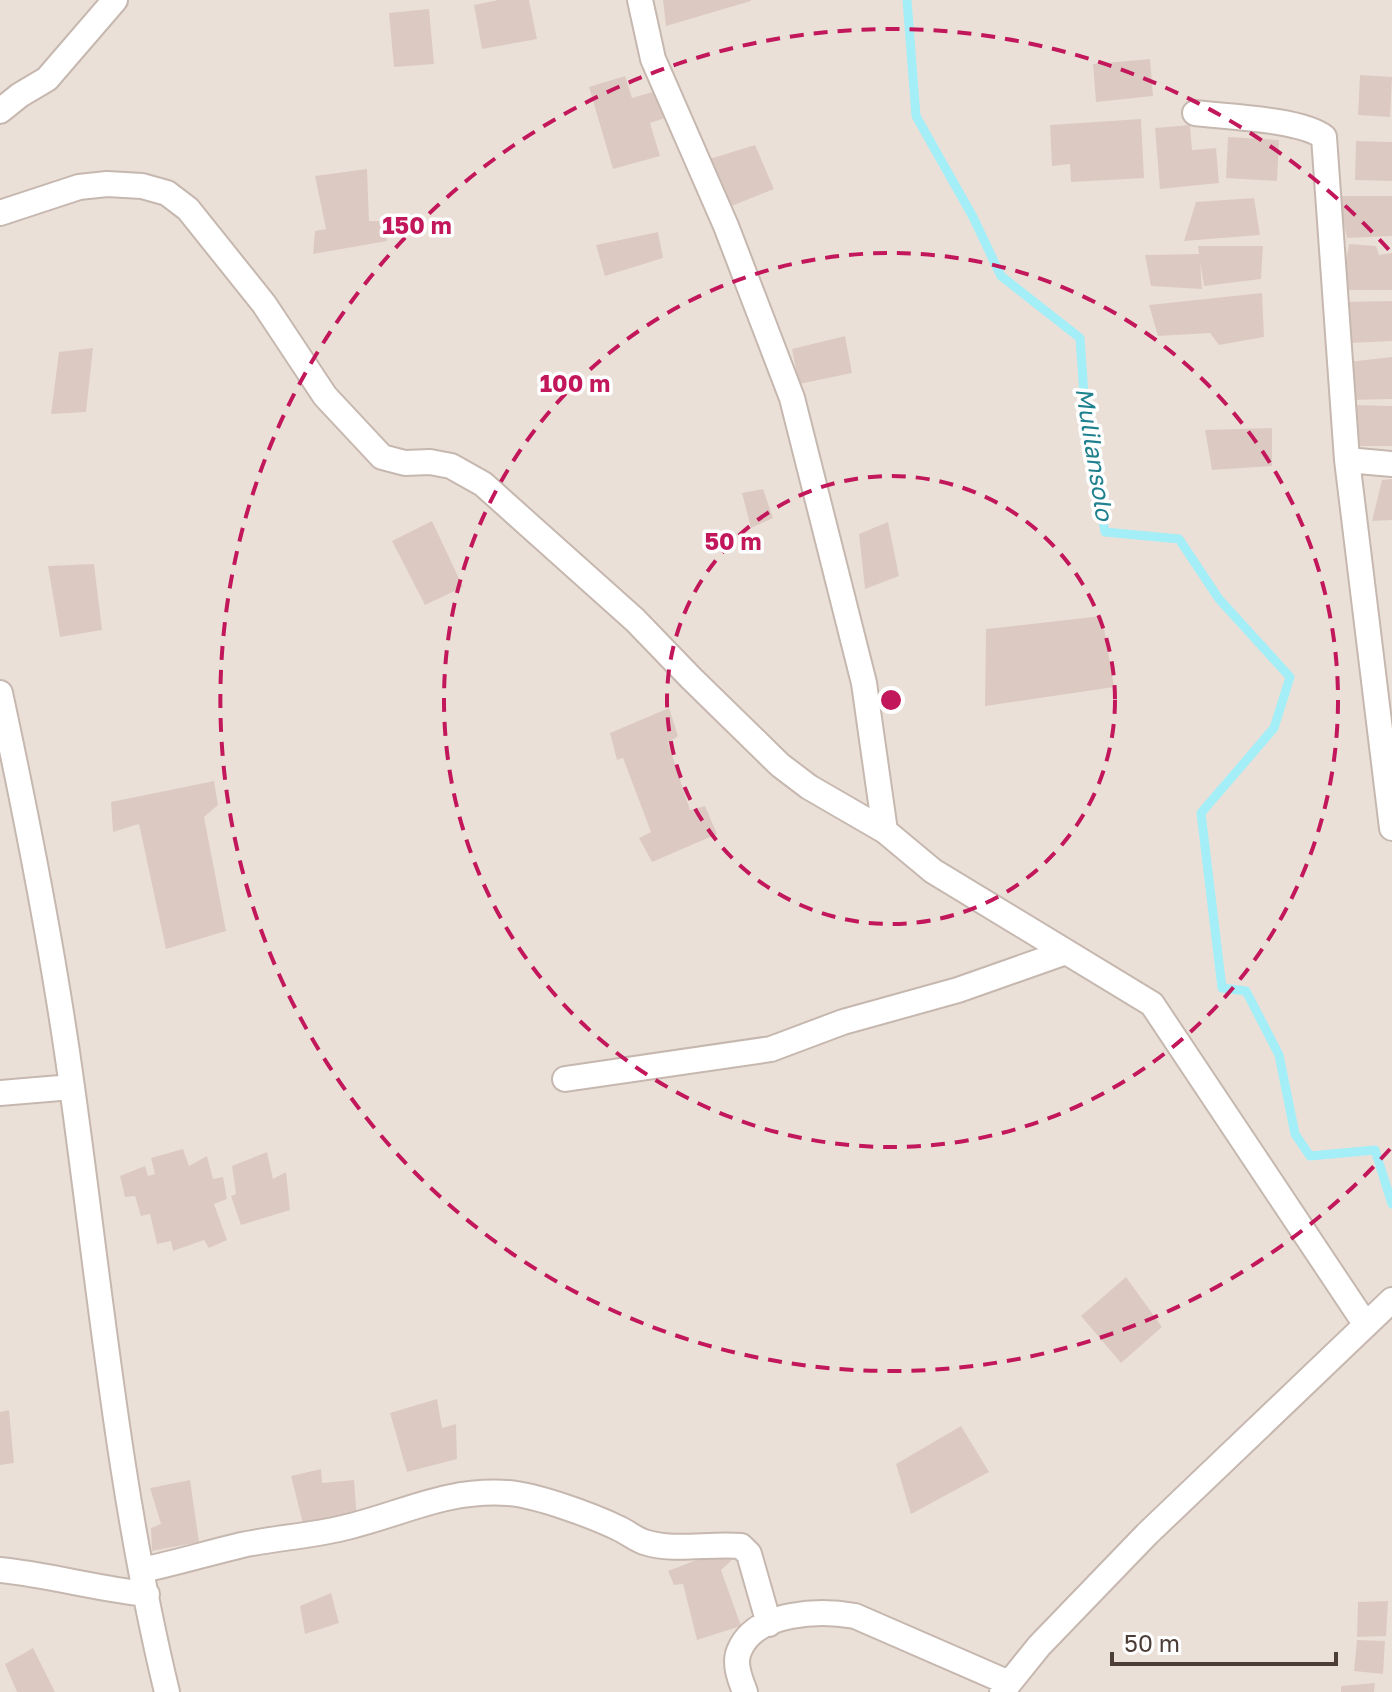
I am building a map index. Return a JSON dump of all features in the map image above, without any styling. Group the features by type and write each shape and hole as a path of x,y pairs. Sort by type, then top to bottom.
{"street":[{"path":"0,111 47,79 115,0"},
{"path":"640,0 653,59 726,226 792,398 864,683 885,831"},
{"path":"1195,113 1287,124 1314,130 1324,137 1347,460 1392,828"},
{"path":"0,213 43,196 107,184 142,186 167,193 188,209 264,304 325,396 382,457 394,462 430,462 451,466 483,484 575,563 780,765 809,787 885,831 933,871 1152,1004 1366,1325"},
{"path":"1347,460 1392,464"},
{"path":"0,693 19,782 72,1087 88,1214 144,1582 167,1692"},
{"path":"565,1079 771,1049 843,1022 958,990 1066,952"},
{"path":"0,1093 72,1087"},
{"path":"745,1692 738,1673 738,1651 751,1633 788,1615 828,1611 855,1616 1005,1688 1039,1646 1147,1534 1392,1300"},
{"path":"0,1570 31,1573 103,1589 144,1582 186,1561 241,1546 342,1528 386,1517 436,1499 471,1492 512,1493 617,1527 643,1542 664,1546 741,1546 749,1554 769,1624"}],"shaded area":[{"path":"0,0 1392,0 1392,1692 0,1692"}],"building":[{"path":"498,0 529,0 537,39 482,49 474,5"},
{"path":"663,0 750,0 751,1 666,26"},
{"path":"429,9 434,64 394,67 389,13"},
{"path":"1150,59 1153,96 1096,102 1093,64"},
{"path":"1360,75 1392,77 1390,117 1358,115"},
{"path":"625,76 632,98 656,91 665,118 650,123 660,156 613,169 589,87"},
{"path":"1141,119 1144,178 1071,182 1070,164 1052,166 1050,125"},
{"path":"1190,125 1192,150 1216,148 1219,183 1160,189 1155,128"},
{"path":"1228,137 1279,140 1277,181 1226,178"},
{"path":"1356,141 1392,142 1392,181 1355,180"},
{"path":"755,145 774,189 719,211 700,162"},
{"path":"367,169 369,221 384,221 387,241 313,254 315,231 326,229 315,176"},
{"path":"1338,196 1392,196 1392,236 1347,238"},
{"path":"1254,198 1260,235 1184,241 1196,202"},
{"path":"658,232 663,258 605,276 596,245"},
{"path":"1349,244 1376,246 1379,255 1392,253 1392,290 1341,290"},
{"path":"1198,246 1263,246 1261,279 1204,286 1200,261 1202,289 1151,286 1145,255 1199,254"},
{"path":"1262,293 1264,337 1219,345 1210,333 1158,336 1149,305"},
{"path":"1392,301 1392,341 1349,343 1342,302"},
{"path":"845,336 852,373 799,384 792,349"},
{"path":"93,348 86,412 51,414 59,352"},
{"path":"1392,357 1392,399 1350,400 1348,362"},
{"path":"1356,405 1392,406 1392,446 1352,446"},
{"path":"1272,428 1272,466 1212,470 1205,430"},
{"path":"1392,479 1392,520 1372,521 1382,480"},
{"path":"763,489 773,518 751,528 742,493"},
{"path":"432,521 463,587 425,605 392,541"},
{"path":"888,522 899,576 865,589 859,534"},
{"path":"94,564 102,630 60,637 48,566"},
{"path":"1102,616 1114,687 985,706 986,629"},
{"path":"669,708 678,736 668,743 690,810 705,806 717,834 652,862 639,838 651,832 623,758 617,760 610,733"},
{"path":"214,781 218,805 204,817 226,931 166,949 139,824 113,832 111,802"},
{"path":"183,1149 189,1166 207,1156 213,1179 223,1177 227,1199 214,1204 227,1240 209,1248 204,1240 173,1251 171,1241 157,1244 150,1214 141,1216 135,1196 125,1197 120,1176 145,1166 148,1176 155,1174 151,1158"},
{"path":"267,1152 273,1179 286,1172 290,1210 241,1225 231,1196 236,1194 232,1166"},
{"path":"1126,1277 1162,1327 1121,1363 1081,1316"},
{"path":"437,1399 442,1428 456,1424 457,1459 407,1472 390,1413"},
{"path":"9,1410 14,1463 0,1465 0,1412"},
{"path":"961,1426 989,1472 911,1514 896,1464"},
{"path":"321,1469 322,1483 354,1480 357,1519 304,1528 291,1476"},
{"path":"190,1480 199,1542 152,1551 151,1528 161,1524 150,1488"},
{"path":"728,1548 731,1561 721,1570 741,1626 697,1640 683,1584 674,1585 668,1571"},
{"path":"331,1593 339,1623 305,1634 300,1606"},
{"path":"1388,1601 1386,1636 1357,1637 1358,1602"},
{"path":"1357,1640 1385,1641 1383,1674 1354,1671"},
{"path":"33,1648 55,1692 17,1692 5,1664"},
{"path":"1375,1683 1374,1692 1341,1692 1341,1686"}],"waterway":[{"name":"Mulilansolo","path":"907,0 916,116 973,217 1001,276 1080,338 1087,437 1105,532 1179,539 1219,599 1290,677 1274,728 1201,813 1222,988 1246,991 1279,1055 1295,1134 1310,1156 1375,1150 1392,1204"}]}
